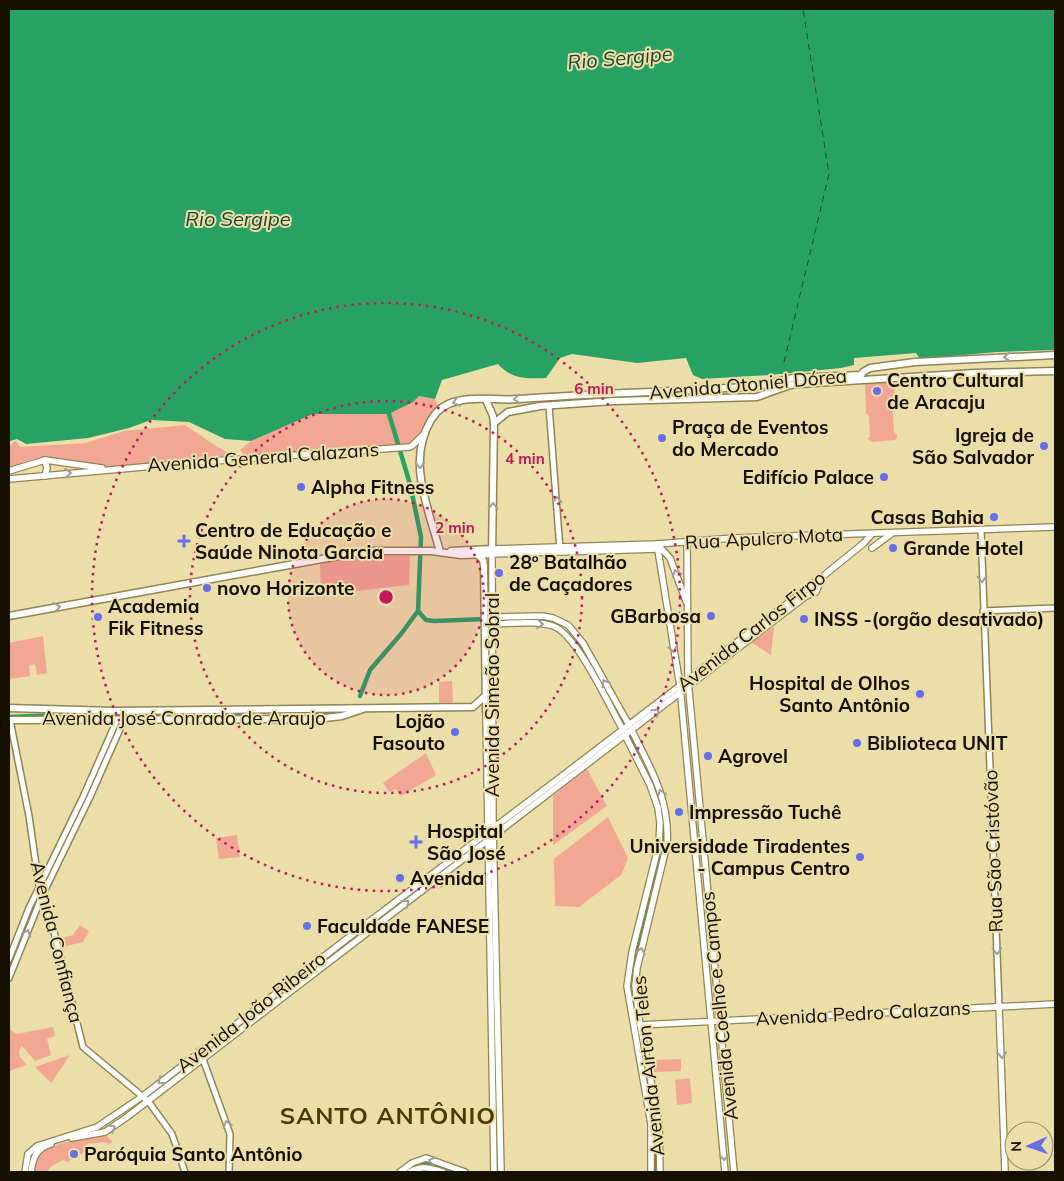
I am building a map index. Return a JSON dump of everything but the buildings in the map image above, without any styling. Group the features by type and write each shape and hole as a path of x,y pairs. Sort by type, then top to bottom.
{"main road":[{"path":"1055,355 915,362 870,368 863,372 861,378 1055,370"},
{"name":"Avenida Otoniel Dórea","path":"425,433 440,409 452,403 467,400 746,387 792,378 861,378"},
{"name":"Avenida Otoniel Dórea","path":"494,422 508,412 549,406 614,401 757,396 790,385 861,378"},
{"name":"Avenida Simeão Sobral","path":"486,400 494,422 492,552 486,695 494,1172"},
{"path":"425,433 420,455 421,478 440,552"},
{"name":"Avenida General Calazans","path":"9,479 112,469 412,446 425,433"},
{"path":"45,460 47,468 45,476"},
{"name":"Avenida General Calazans","path":"9,471 45,460 112,469"},
{"name":"Rua Apulcro Mota","path":"492,552 657,546 687,541 1055,527"},
{"path":"872,548 891,534"},
{"name":"Avenida Carlos Firpo","path":"627,730 737,640 816,581 872,535"},
{"name":"Avenida Coelho e Campos","path":"687,541 688,680 734,1172"},
{"path":"657,546 670,558 687,606"},
{"name":"Avenida Coelho e Campos","path":"657,546 680,686 725,1172"},
{"path":"9,616 344,554 372,551 431,551 461,555 492,552"},
{"path":"440,552 492,552"},
{"name":"Avenida Simeão Sobral","path":"477,554 484,563 493,738 493,828 501,1172"},
{"name":"Avenida Carlos Firpo","path":"627,730 689,688 799,602 816,592 818,587 816,581"},
{"name":"Avenida Airton Teles","path":"488,620 547,624 563,632 581,654 662,793 668,827 667,844 636,974 635,986 640,1025 659,1124 660,1172"},
{"path":"474,707 486,695"},
{"name":"Avenida Simeão Sobral","path":"358,709 474,707 486,711"},
{"name":"Avenida José Conrado de Araujo","path":"9,708 187,711 358,709"},
{"name":"Avenida José Conrado de Araujo","path":"9,720 316,719 336,717 358,709"},
{"path":"60,719 82,710"},
{"path":"187,711 193,719"},
{"path":"486,711 489,715 490,733 493,738"},
{"name":"Avenida Airton Teles","path":"627,730 650,785 660,822 659,844 632,952 627,986 651,1124 652,1172"},
{"name":"Avenida João Ribeiro","path":"31,1172 35,1155 42,1148 77,1136 105,1132 148,1101 202,1054 493,828 627,730"},
{"name":"Avenida João Ribeiro","path":"25,1172 28,1154 37,1146 97,1127 202,1054 488,841 627,730"},
{"name":"Avenida Pedro Calazans","path":"640,1025 1055,1004"},
{"name":"Rua São Cristóvão","path":"999,1006 1005,1172"},
{"path":"400,1172 412,1163 426,1158 465,1172"},
{"path":"410,1172 426,1167 444,1172"}],"street":[{"path":"549,406 560,549"},
{"name":"Rua São Cristóvão","path":"981,530 999,1006"},
{"path":"983,611 1055,608"},
{"name":"Avenida Confiança","path":"9,720 29,816 39,887 72,1000 83,1047 142,1096"},
{"path":"9,959 39,887 120,720"},
{"path":"9,978 42,895 90,797 120,720"},
{"path":"202,1054 230,1134 229,1172"},
{"path":"142,1096 148,1101 172,1134 185,1172"}],"shaded area":[{"path":"894,380 895,402 892,402 894,432 897,438 895,440 872,442 867,438 870,437 869,416 866,413 865,383"},
{"path":"419,396 435,399 440,409 413,445 246,458 240,450 251,441 313,414 389,414 413,402"},
{"path":"185,425 228,453 228,457 101,468 44,457 27,461 9,470 9,448 16,441 20,447 86,443 124,431"},
{"path":"366,556 410,556 409,585 321,595 320,563"},
{"path":"774,627 771,655 751,642"},
{"path":"43,636 47,673 37,675 35,664 29,666 30,676 9,679 9,643"},
{"path":"452,681 453,702 439,703 439,682"},
{"path":"426,753 436,775 401,796 396,789 389,792 383,783"},
{"path":"587,769 607,806 553,845 553,796"},
{"path":"608,817 628,858 621,875 579,907 555,906 554,859"},
{"path":"237,835 240,857 219,859 216,838"},
{"path":"80,925 89,931 83,942 62,947 60,939 73,935"},
{"path":"53,1027 55,1036 47,1039 51,1055 35,1061 22,1046 19,1051 20,1057 27,1065 9,1071 9,1029 17,1034"},
{"path":"70,1055 51,1083 35,1067"},
{"path":"681,1059 681,1071 654,1072 654,1060"},
{"path":"690,1078 692,1103 677,1105 675,1080"},
{"path":"105,1135 113,1142 109,1144 104,1142 87,1144 90,1149 67,1162 63,1160 46,1172 32,1172 37,1157 42,1152 69,1141"}],"water":[{"name":"Rio Sergipe","path":"9,9 1055,9 1055,350 996,352 920,359 916,353 854,358 854,365 841,368 702,379 693,375 686,358 637,363 572,354 560,358 546,378 520,377 508,373 498,364 442,380 435,399 419,396 413,402 389,414 313,414 251,441 225,439 189,422 151,420 129,428 88,438 26,444 17,439 9,443"}],"waterway":[{"path":"360,696 370,670 418,611 421,537 410,484 389,414"},
{"path":"418,611 426,620 434,621 486,619"},
{"path":"578,641 599,680"},
{"path":"607,693 640,752"},
{"path":"308,716 344,712"},
{"path":"9,717 58,715"},
{"path":"87,715 241,716"},
{"path":"45,880 83,803"},
{"path":"654,886 663,840 664,818"},
{"path":"9,967 37,897"},
{"path":"631,978 651,899"},
{"path":"649,1094 656,1132 655,1172"},
{"path":"406,1172 419,1164 425,1163 436,1164 455,1172"}],"ferry route":[{"path":"784,362 829,174 803,9"}],"place":[{"name":"Centro Cultural de Aracaju","path":"877,391"},
{"name":"Praça de Eventos do Mercado","path":"662,438"},
{"name":"Igreja de São Salvador","path":"1044,446"},
{"name":"Edifício Palace","path":"884,477"},
{"name":"Alpha Fitness","path":"301,487"},
{"name":"Casas Bahia","path":"994,517"},
{"name":"Centro de Educação e Saúde Ninota Garcia","path":"184,541"},
{"name":"Grande Hotel","path":"893,548"},
{"name":"28º Batalhão de Caçadores","path":"499,573"},
{"name":"novo Horizonte","path":"207,588"},
{"name":"GBarbosa","path":"711,616"},
{"name":"Academia Fik Fitness","path":"98,617"},
{"name":"INSS -(orgão desativado)","path":"804,619"},
{"name":"Hospital de Olhos Santo Antônio","path":"920,694"},
{"name":"Lojão Fasouto","path":"455,732"},
{"name":"Biblioteca UNIT","path":"857,743"},
{"name":"Agrovel","path":"708,756"},
{"name":"Impressão Tuchê","path":"679,812"},
{"name":"Hospital São José","path":"416,842"},
{"name":"Universidade Tiradentes - Campus Centro","path":"860,857"},
{"name":"Avenida","path":"400,878"},
{"name":"Faculdade FANESE","path":"307,926"},
{"name":"Paróquia Santo Antônio","path":"74,1154"}],"district":[{"name":"SANTO ANTÔNIO","path":"388,1116"}]}
